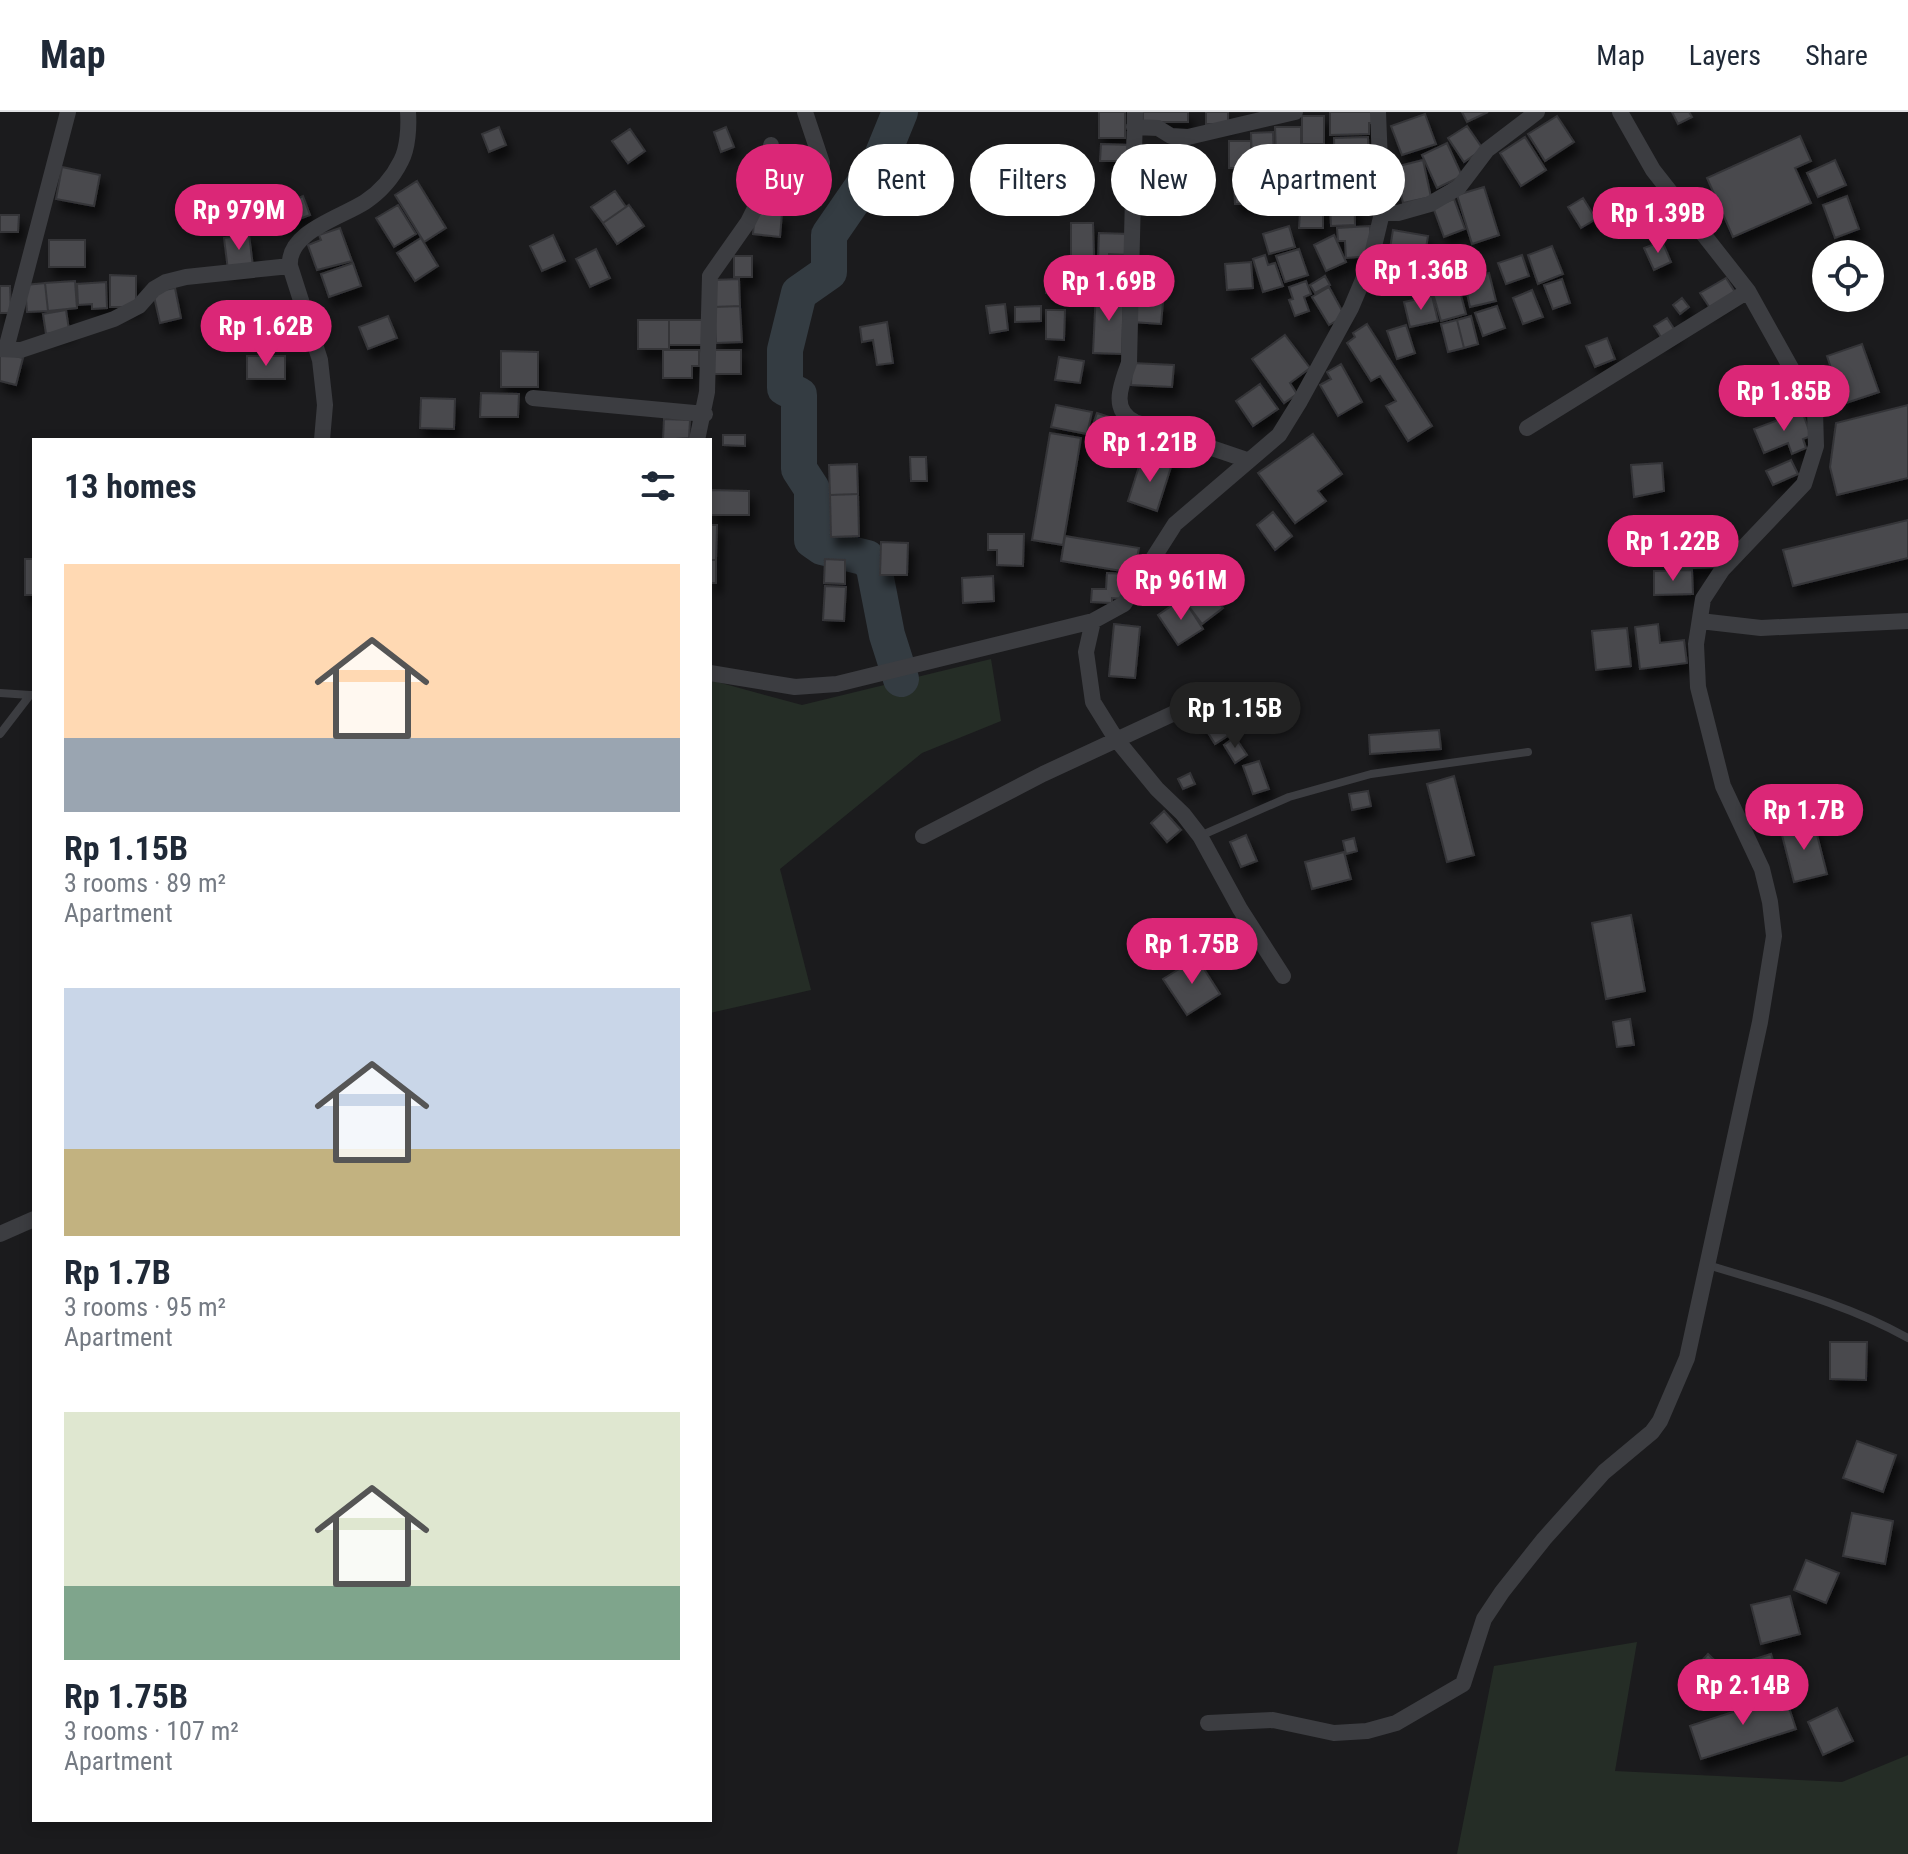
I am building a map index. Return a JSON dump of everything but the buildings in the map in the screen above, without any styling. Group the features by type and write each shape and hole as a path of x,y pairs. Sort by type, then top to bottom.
{"street":[{"path":"68,112 3,349 21,350 114,319 139,306 154,289 166,282 290,266"},
{"path":"322,438 325,405 320,360 290,266 291,252 300,238 366,201 384,186 403,158 408,112"},
{"path":"805,112 816,144"},
{"path":"1247,460 1135,422 1121,411 1120,392 1129,363 1134,119 1179,138 1263,116 1295,112"},
{"path":"1378,112 1379,144"},
{"path":"1405,211 1430,204 1459,187 1487,150 1537,112"},
{"path":"1208,1723 1273,1720 1334,1733 1367,1731 1396,1723 1463,1684 1484,1619 1502,1592 1604,1472 1652,1432 1660,1421 1687,1358 1760,1022 1774,936 1762,869 1723,786 1698,687 1696,644 1703,599 1722,570 1804,484 1816,446 1815,411 1748,291 1653,170 1620,112"},
{"path":"698,438 705,414 711,330 710,276 751,216"},
{"path":"712,673 795,687 837,684 1093,621 1124,604 1175,524 1279,435 1356,297 1370,263 1381,216"},
{"path":"1527,428 1748,291"},
{"path":"533,398 705,414"},
{"path":"1093,621 1086,652 1093,702 1116,739 1200,836 1240,909 1283,976"},
{"path":"1700,621 1761,628 1908,621"},
{"path":"923,836 1043,774 1224,690"},
{"path":"0,1234 32,1220"}],"lane":[{"path":"0,693 32,695"},
{"path":"0,734 32,695"},
{"path":"1200,836 1289,797 1371,774 1528,752"},
{"path":"1707,1265 1822,1300 1877,1321 1908,1338"}],"shaded area":[{"path":"991,659 1001,721 922,753 780,869 811,990 712,1013 712,681 802,705"},
{"path":"1637,1642 1615,1771 1842,1782 1908,1755 1908,1854 1457,1854 1494,1666"}],"waterway":[{"path":"900,112 880,161 829,235 829,272 799,293 785,350 785,388 799,395 799,469 812,489 812,540 822,547 867,558 874,568 887,635 901,679"}]}
